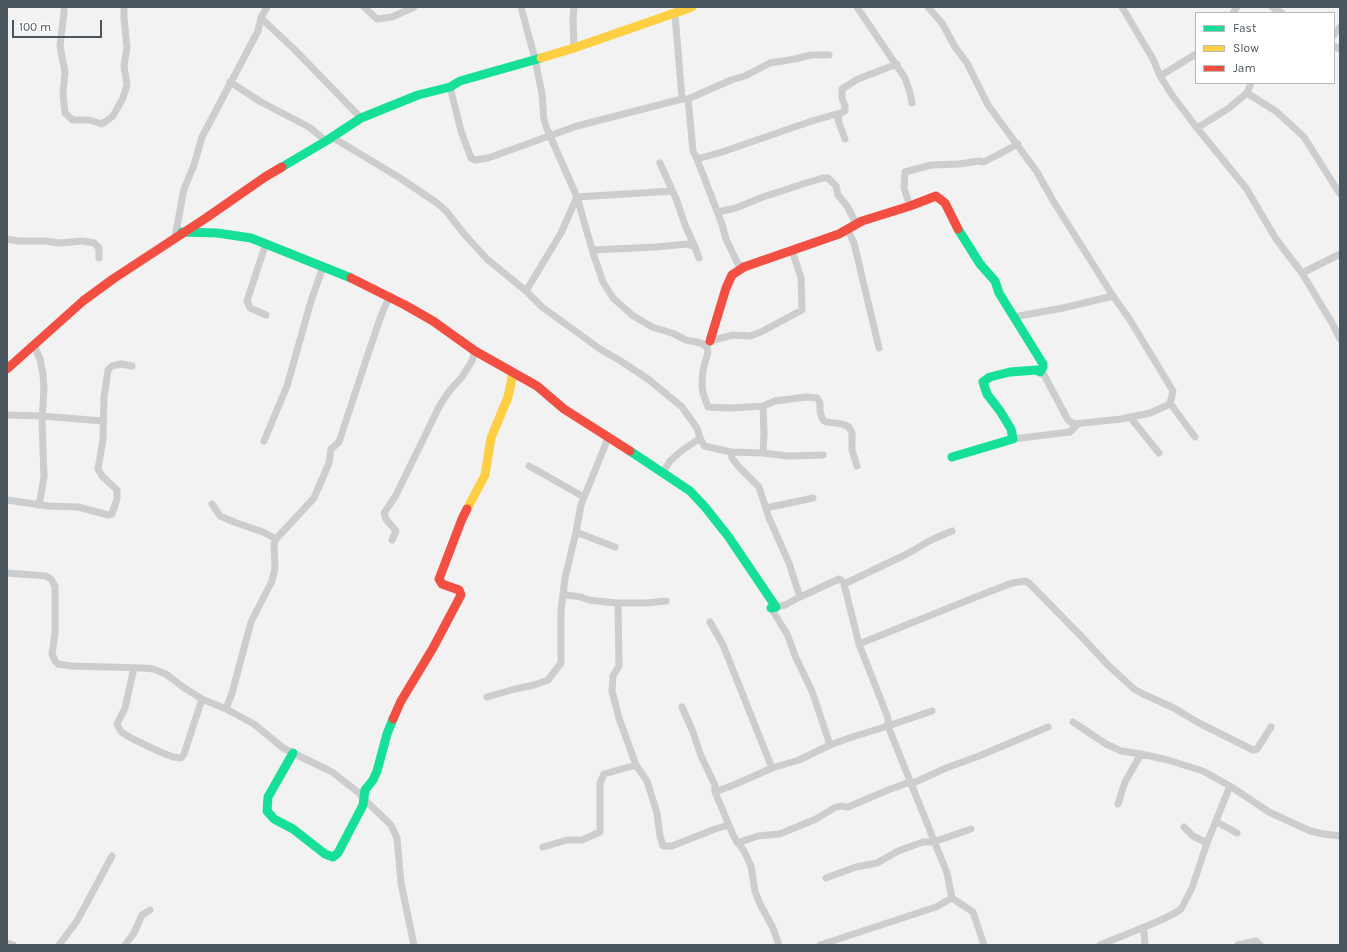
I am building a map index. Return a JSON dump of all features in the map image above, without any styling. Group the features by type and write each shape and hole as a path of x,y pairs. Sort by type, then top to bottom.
{"street":[{"path":"64,7 60,46 65,72 63,93 65,113 73,120 89,120 102,124 113,116 124,98 127,85 124,66 127,48 124,7"},
{"path":"179,235 184,189 194,165 202,137 258,31 260,18 267,7"},
{"path":"364,7 377,19 392,17 414,7"},
{"path":"521,7 535,58 542,94 544,120 576,197 603,282 614,298 632,316 652,327 672,333 686,340 701,343 707,343 733,336 750,336 761,332 802,310 801,278 792,250"},
{"path":"574,7 574,48"},
{"path":"7,369 83,301 113,279 265,177 361,118 406,99 433,90 450,87 460,81 535,58 574,48 692,7"},
{"path":"857,7 897,64 905,78 912,103"},
{"path":"928,7 942,23 955,47 966,63 988,105 1037,172 1052,199 1113,296 1130,320 1173,391 1170,403 1150,413 1074,424 1068,420 1044,373 1037,370 1010,372 990,377 983,382 984,388 1011,429 1013,439"},
{"path":"1122,7 1153,59 1160,76 1197,128 1246,188 1276,239 1302,273 1340,338"},
{"path":"675,14 693,152 718,212 726,240 738,264 744,267"},
{"path":"260,18 295,50 361,118"},
{"path":"450,87 461,131 471,158 475,160 488,158 577,126 685,99 731,80 745,76 770,62 795,59 811,55 829,55"},
{"path":"1160,76 1195,55"},
{"path":"697,159 845,111 842,98 842,89 858,79 897,64"},
{"path":"230,82 261,102 309,126 329,139 400,178 437,203 446,211 487,259 526,291 539,304 562,323 630,368 682,406 693,422 704,446 731,452 763,453 788,456 823,455"},
{"path":"1197,128 1229,108 1247,92 1250,84"},
{"path":"1247,92 1277,112 1304,137 1340,194"},
{"path":"840,113 838,120 845,139"},
{"path":"910,206 904,188 905,172 931,165 959,164 979,161 984,162 1018,144"},
{"path":"660,163 699,258"},
{"path":"718,212 736,208 763,197 806,183 828,178 836,186 838,195 847,206 856,223"},
{"path":"576,197 672,191"},
{"path":"857,466 852,450 852,433 849,427 824,420 820,411 820,403 817,398 806,397 774,401 763,406 730,408 708,407 702,385 703,370 708,352 707,343 732,275 744,267 848,230 856,223 936,196 945,203 957,227 980,264 995,281 1013,317 1041,360 1043,367 1040,372"},
{"path":"526,291 561,233 576,197"},
{"path":"848,230 854,243 879,348"},
{"path":"179,235 217,233 251,238 266,243 360,282 434,321 475,351 513,374 537,386 564,409 665,473 690,491 728,536 760,586 776,607 771,608"},
{"path":"7,239 60,243 83,241 94,242 99,248 99,258"},
{"path":"266,243 247,301 250,308 266,314"},
{"path":"593,250 669,247 683,244 695,247"},
{"path":"1302,273 1340,254"},
{"path":"264,441 287,386 311,301 323,266"},
{"path":"1013,317 1063,308 1113,296"},
{"path":"226,709 232,694 251,622 272,581 275,568 274,544 276,539 314,498 329,463 331,448 339,442 381,316 390,297"},
{"path":"34,345 38,352 43,374 44,389 42,416 44,476 40,500 37,505"},
{"path":"392,540 396,531 386,519 384,513 395,498 440,405 450,390 462,378 472,361 475,351"},
{"path":"7,500 62,508 78,507 108,515 112,514 117,499 117,490 102,476 98,470 103,440 104,397 108,370 116,364 132,366"},
{"path":"293,753 268,797 267,811 274,818 293,828 325,854 333,857 338,853 363,805 365,790 373,780 377,771 394,715 433,648 461,595 459,590 442,584 439,578 462,520 485,475 491,438 508,397 513,374"},
{"path":"1170,403 1195,437"},
{"path":"763,406 763,453"},
{"path":"7,415 103,421"},
{"path":"1130,417 1159,453"},
{"path":"952,457 1013,439 1070,432 1078,424"},
{"path":"487,697 548,680 561,663 561,611 565,578 581,505 608,438"},
{"path":"665,473 665,469 670,461 700,438"},
{"path":"731,452 732,458 738,466 759,487 789,563 800,596"},
{"path":"529,466 584,497"},
{"path":"766,508 813,498"},
{"path":"212,504 220,516 263,532 276,539"},
{"path":"844,584 952,531"},
{"path":"576,532 615,547"},
{"path":"7,573 46,576 51,579 55,586 55,634 52,654 54,661 58,664 71,666 153,669 166,674 202,699 226,709 254,724 283,748 332,772 358,792 391,825 397,838 401,883 414,945"},
{"path":"771,608 785,605 800,596 839,579 844,584 859,644 888,718 888,726 910,784 947,873 952,898 973,912 984,945"},
{"path":"859,644 976,597 1025,581 1029,583 1080,634 1108,665 1134,689 1174,708 1197,722 1253,750 1257,749 1271,727"},
{"path":"563,593 588,600 618,604 666,601"},
{"path":"618,604 620,666 613,676 612,691 619,718 636,765 647,781 657,813 662,846 672,846 729,825"},
{"path":"771,608 787,634 796,658 812,691 830,745"},
{"path":"710,622 723,645 772,768"},
{"path":"134,668 125,708 117,724 121,732 158,751 173,757 181,758 184,754 202,699"},
{"path":"682,706 701,756 715,785 715,792 736,842 744,851 751,866 755,891 773,928 779,945"},
{"path":"715,792 772,768 799,760 830,745 932,711"},
{"path":"1073,722 1106,744 1121,751 1141,754 1203,771 1230,786 1269,812 1310,831 1340,836"},
{"path":"736,842 758,836 783,832 816,819 840,806 848,807 888,790 908,783 910,784 1048,727"},
{"path":"1118,804 1125,782 1141,754"},
{"path":"543,847 567,840 582,840 600,832 600,783 604,774 636,765"},
{"path":"1100,945 1175,913 1181,908 1192,888 1207,843 1217,822 1230,786"},
{"path":"1217,822 1237,833"},
{"path":"1184,827 1193,836 1207,843"},
{"path":"826,878 856,867 877,863 898,851 923,842 933,842 971,829"},
{"path":"59,945 77,921 112,856"},
{"path":"820,945 936,907 952,898"},
{"path":"125,945 134,933 142,915 150,910"},
{"path":"1142,928 1144,932 1145,945"},
{"path":"1238,945 1256,941 1260,945"},
{"path":"7,943 13,945"}],"traffic: fast":[{"path":"282,167 361,118 418,95 450,87 460,81 541,58"},
{"path":"952,457 1013,439 1011,429 987,394 983,382 990,377 1010,372 1037,370 1040,372 1043,367 1043,364 999,293 995,281 980,264 958,229"},
{"path":"182,232 217,233 251,238 351,278"},
{"path":"630,451 690,491 705,507 728,536 776,607 771,608"},
{"path":"293,753 268,797 267,811 274,819 293,829 325,854 333,857 338,853 363,805 365,790 373,780 377,771 387,734 393,719"}],"traffic: slow":[{"path":"541,58 692,7"},
{"path":"467,509 485,475 491,438 508,397 513,373"}],"traffic: jam":[{"path":"7,369 83,301 113,279 282,167"},
{"path":"710,341 726,288 732,275 744,267 839,234 862,221 936,196 945,203 958,229"},
{"path":"351,278 433,321 475,351 537,386 564,409 630,451"},
{"path":"393,719 401,701 433,648 461,595 459,590 442,584 439,579 467,509"}]}
